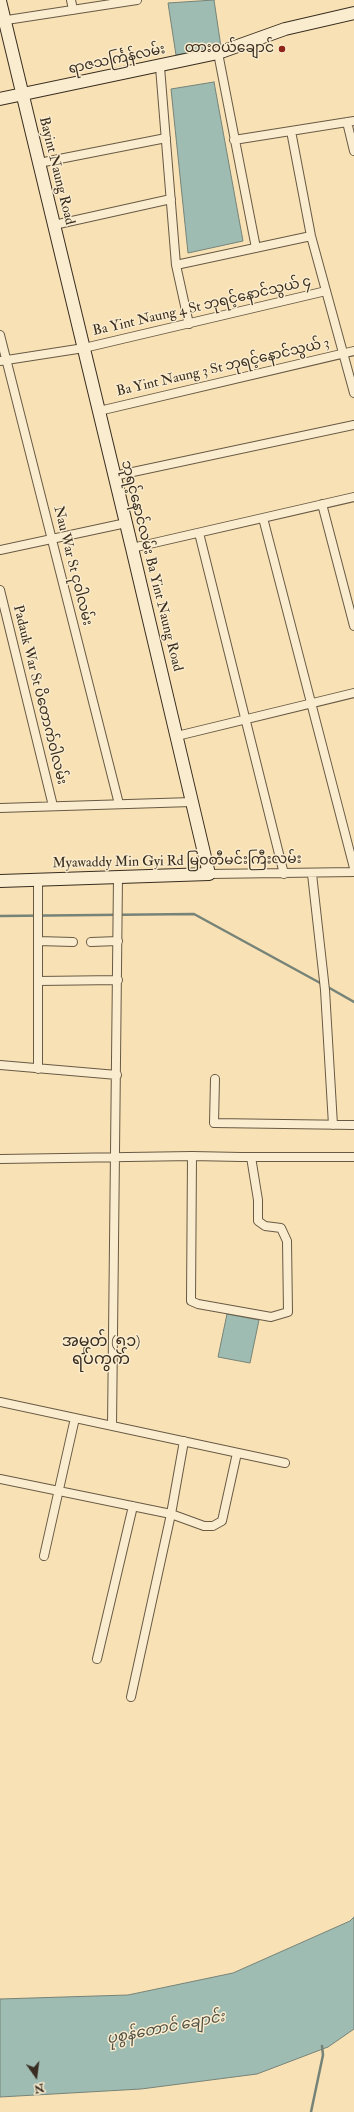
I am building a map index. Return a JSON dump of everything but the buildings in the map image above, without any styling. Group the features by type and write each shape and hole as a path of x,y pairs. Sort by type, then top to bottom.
{"main road":[{"name":"Bayint Naung Road","path":"0,1 2,21 39,163 84,348"},
{"name":"ရာဇသင်္ကြန်လမ်း","path":"0,99 160,67 218,53 285,29 354,13"},
{"name":"ဘုရင့်နောင်လမ်း Ba Yint Naung Road","path":"84,348 209,874"},
{"name":"Myawaddy Min Gyi Rd မြဝတီမင်းကြီးလမ်း","path":"0,881 209,874"}],"street":[{"path":"71,0 73,10"},
{"path":"2,21 134,0"},
{"path":"218,53 256,248"},
{"path":"160,67 176,265 189,324"},
{"path":"234,140 350,121 354,151"},
{"path":"292,131 311,236 354,392"},
{"path":"39,163 166,138"},
{"path":"54,225 171,199"},
{"path":"176,265 311,236"},
{"name":"Ba Yint Naung 4 St ဘုရင့်နောင်သွယ် ၄","path":"3,360 84,348 326,291"},
{"name":"Nau War St ငုဝါလမ်း","path":"0,335 3,360 52,539 119,804"},
{"name":"Ba Yint Naung 3 St ဘုရင့်နောင်သွယ် 3","path":"99,411 354,351"},
{"path":"114,476 354,425"},
{"path":"132,548 354,496"},
{"path":"322,504 354,626"},
{"path":"263,518 354,868"},
{"path":"0,550 126,523"},
{"path":"198,533 284,874"},
{"name":"Padauk War St ပိတောက်ဝါလမ်း","path":"0,590 53,806"},
{"path":"177,736 354,693"},
{"path":"0,808 119,804 191,796"},
{"name":"Myawaddy Min Gyi Rd မြဝတီမင်းကြီးလမ်း","path":"209,874 312,874 354,872"},
{"path":"312,874 325,990 333,1125"},
{"path":"112,1426 118,877"},
{"path":"38,880 38,1068"},
{"path":"38,941 73,942"},
{"path":"91,942 118,941"},
{"path":"38,981 118,980"},
{"path":"0,1065 117,1075"},
{"path":"215,1079 214,1123 354,1125"},
{"path":"0,1159 116,1156 354,1157"},
{"path":"192,1156 191,1301 198,1304 271,1318 288,1312 287,1241 281,1228 265,1226 258,1221 258,1200 251,1157"},
{"path":"0,1402 285,1463"},
{"path":"44,1556 75,1418"},
{"path":"132,1697 171,1514 184,1441"},
{"path":"0,1479 171,1514 204,1526 212,1526 222,1521 237,1453"},
{"path":"97,1659 133,1506"}],"water":[{"path":"214,0 221,47 176,55 168,3"},
{"path":"214,82 243,241 188,253 171,89"},
{"path":"227,1314 259,1320 250,1363 218,1357"},
{"name":"ပုစွန်တောင် ချောင်း","path":"354,1917 354,2029 328,2047 257,2074 141,2089 0,2097 0,1999 128,1995 233,1973 350,1921"}],"waterway":[{"path":"0,916 194,914 322,984"},
{"path":"326,986 354,1002"},
{"path":"311,2112 323,2055 322,2046"}],"place":[{"name":"ထားဝယ်ချောင်","path":"282,49"}],"district":[{"name":"အမှတ် (၅၁) ရပ်ကွက်","path":"101,1352"}]}
